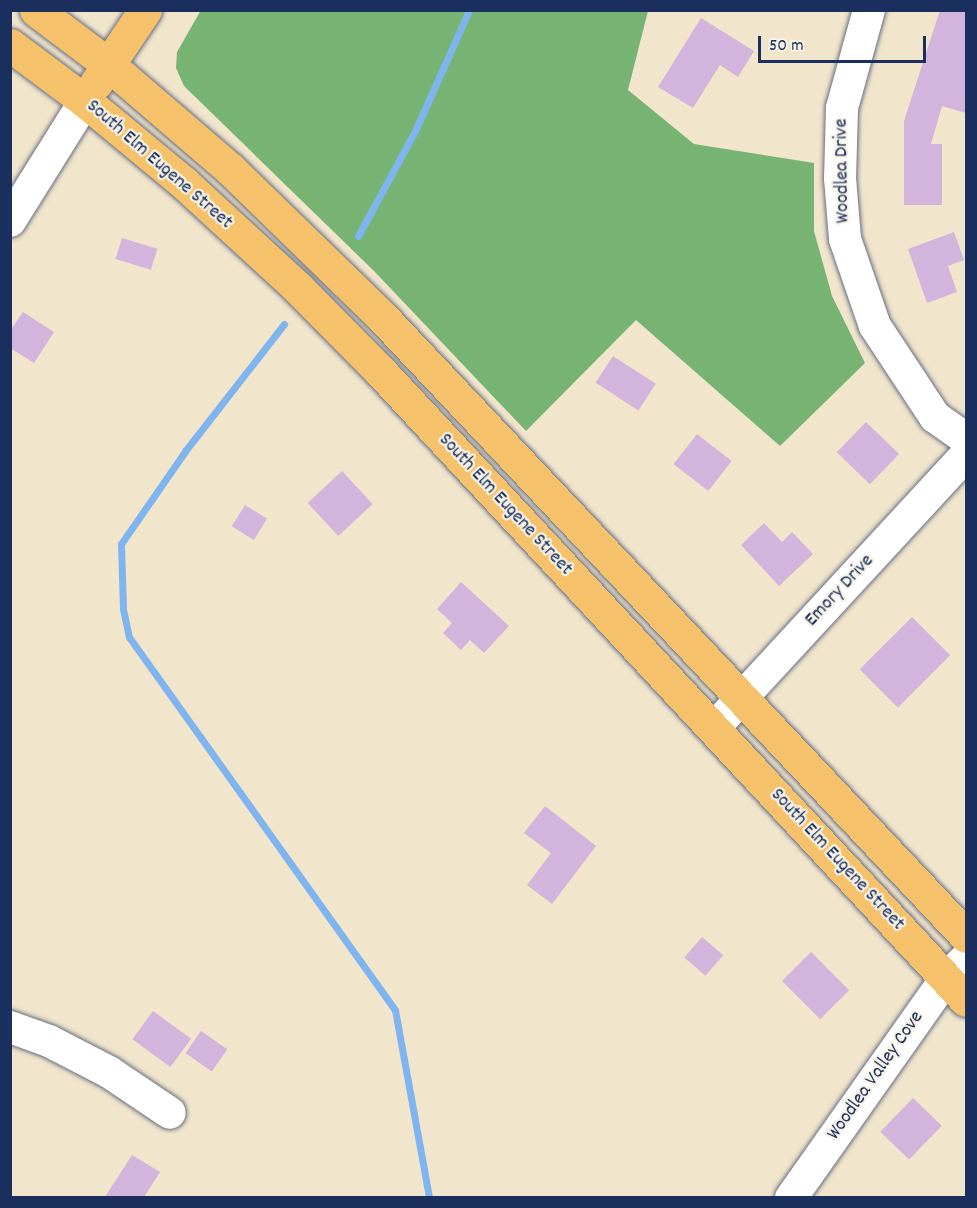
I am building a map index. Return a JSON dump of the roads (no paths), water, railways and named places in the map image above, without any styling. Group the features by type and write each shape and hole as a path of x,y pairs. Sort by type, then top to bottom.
{"main road":[{"name":"South Elm Eugene Street","path":"36,10 109,65 230,170 376,311 743,696 966,936"},
{"path":"85,100 145,10"},
{"name":"South Elm Eugene Street","path":"10,45 85,100 184,183 298,288 381,372 714,728 960,979"}],"street":[{"name":"Woodlea Drive","path":"869,10 842,108 840,178 845,239 874,326 935,417 966,439"},
{"path":"10,221 85,100"},
{"name":"Emory Drive","path":"714,728 966,455"},
{"name":"Woodlea Valley Cove","path":"791,1197 960,979"},
{"path":"10,1028 49,1041 109,1072 170,1113"}],"waterway":[{"path":"358,236 415,131 469,10"},
{"path":"284,324 186,450 121,544 123,609 129,637 395,1010 429,1198"}]}
